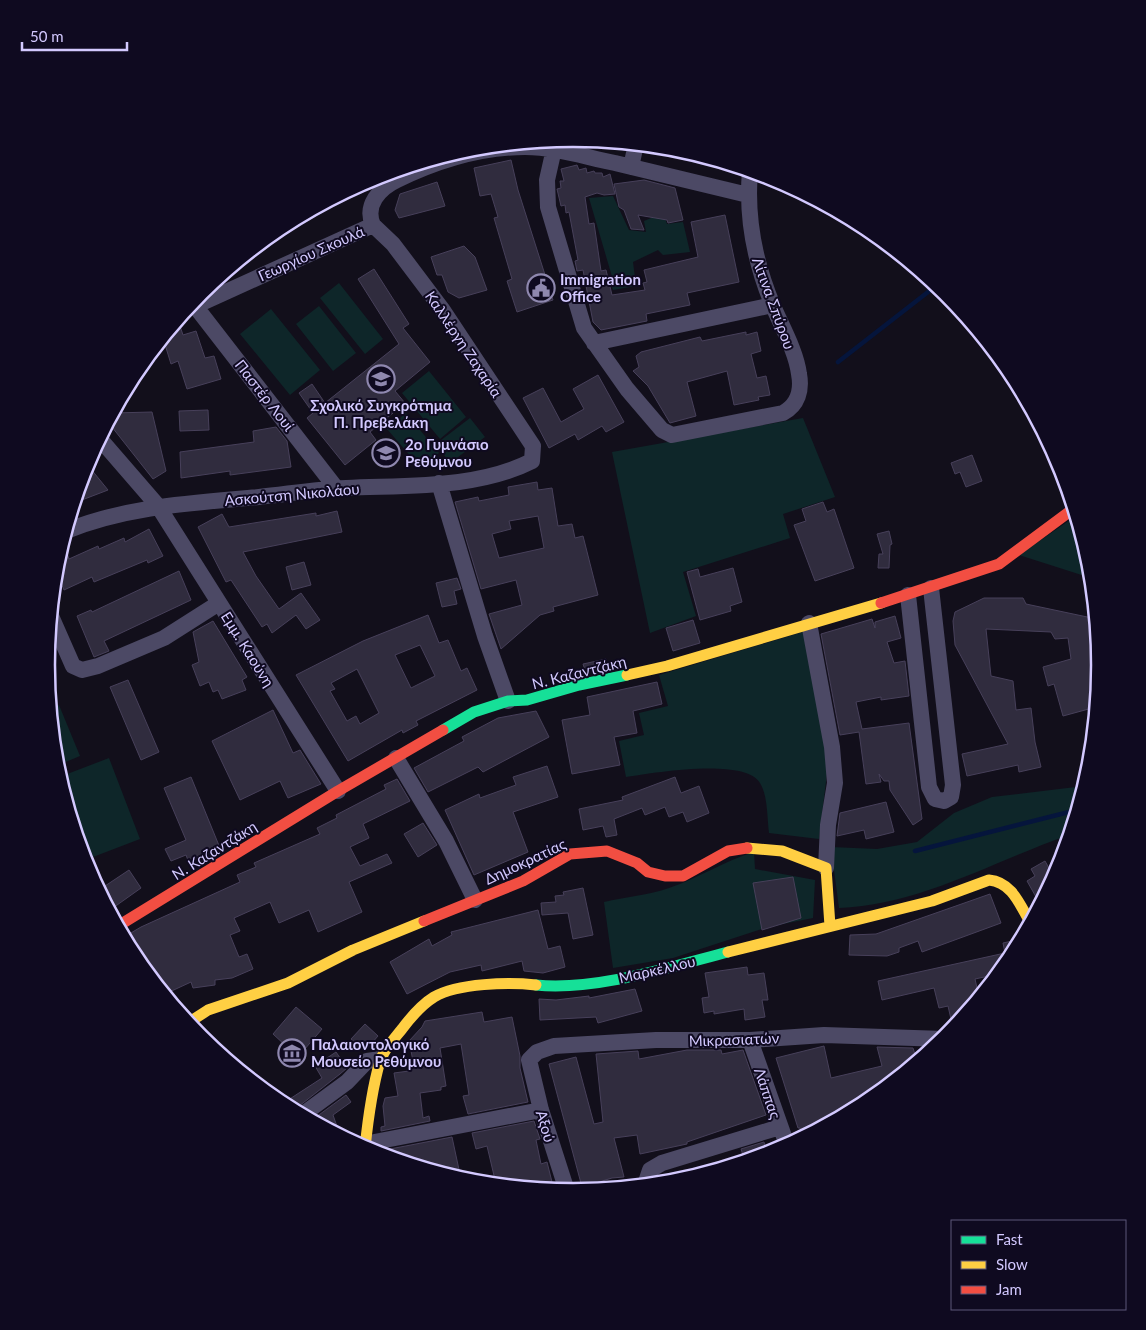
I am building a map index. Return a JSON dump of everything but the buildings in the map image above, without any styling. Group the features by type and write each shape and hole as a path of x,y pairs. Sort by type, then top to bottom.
{"street":[{"path":"563,147 630,167 748,195"},
{"path":"554,148 547,180 548,207 584,328 594,343 772,305"},
{"path":"630,167 634,150"},
{"path":"372,187 377,195 384,186 430,167"},
{"name":"Λίτινα Σπύρου","path":"594,343 627,389 658,426 672,435 774,416 787,411 795,403 800,391 800,374 772,305 758,263 748,195 749,178"},
{"name":"Γεωργίου Σκουλά","path":"208,298 373,225 371,212 377,195"},
{"name":"Καλλέργη Ζαχαρία","path":"373,225 393,244 442,309 533,446 532,461 520,467"},
{"name":"Παστέρ Λουί","path":"198,309 336,488"},
{"name":"Εμμ. Καούνη","path":"104,444 158,506 338,791"},
{"name":"Ασκούτση Νικολάου","path":"74,528 118,514 158,506 336,488 439,483 497,476 520,467"},
{"path":"439,483 485,636 508,701"},
{"name":"Ν. Καζαντζάκη","path":"123,923 338,791 474,712 508,701 527,700 667,666 931,588 999,564 1068,513"},
{"path":"908,595 928,787 931,796 939,801 944,801 951,797 953,785 931,588"},
{"path":"56,628 73,666 82,670 98,666 164,638 219,603"},
{"path":"809,623 832,747 835,783 828,825 826,868 830,926"},
{"path":"396,758 446,841 475,900"},
{"name":"Δημοκρατίας","path":"195,1018 208,1010 288,983 353,950 524,881 570,854 607,851 637,863 648,872 665,876 683,876 728,851 743,848 782,851 826,868"},
{"name":"Μαρκέλλου","path":"308,1110 347,1082 367,1061 380,1059 392,1041 418,1010 435,996 469,986 507,982 554,987 630,978 830,926 932,902 989,880 997,879 1005,883 1026,916"},
{"name":"Μικρασιατών","path":"529,1060 537,1052 554,1046 656,1040 750,1040 824,1035 931,1039"},
{"name":"Λάππας","path":"750,1040 784,1138"},
{"path":"366,1140 380,1059"},
{"name":"Αξού","path":"529,1060 541,1110 564,1183"},
{"path":"375,1144 541,1110"},
{"path":"647,1178 650,1170 678,1158 780,1127"}],"green space":[{"path":"613,196 629,230 646,232 644,221 663,213 667,224 683,222 690,252 663,255 658,250 633,262 636,286 613,290 611,284 613,280 589,198"},
{"path":"339,283 383,339 365,354 320,298"},
{"path":"319,306 356,353 333,371 296,324"},
{"path":"271,309 320,370 290,395 240,334"},
{"path":"429,371 466,417 440,439 402,393"},
{"path":"406,413 439,453 419,466 387,429"},
{"path":"470,418 485,437 450,463 436,444"},
{"path":"803,418 835,497 783,514 790,538 683,572 696,616 650,633 612,452"},
{"path":"1070,520 1083,575 1019,555"},
{"path":"806,631 828,765 819,839 769,833 763,788 751,775 718,769 697,769 626,777 619,741 644,735 639,713 668,706 659,675"},
{"path":"59,705 80,756 64,763 59,733 57,706"},
{"path":"109,758 140,839 93,857 78,819 67,774"},
{"path":"1076,787 1062,838 928,890 899,899 839,908 831,847 877,849 917,842 954,813 992,797"},
{"path":"754,852 755,869 815,880 813,918 768,927 673,958 613,968 604,902 669,888"}],"waterway":[{"path":"838,362 930,290"},
{"path":"915,851 1069,812"}],"traffic: fast":[{"path":"443,730 474,712 508,701 527,700 579,685 627,675"},
{"path":"536,985 559,986 608,981 658,971 728,952"}],"traffic: slow":[{"path":"627,675 667,666 881,603"},
{"path":"747,848 782,851 826,868 830,926"},
{"path":"728,952 932,901 989,880 1004,885 1014,895 1026,916"},
{"path":"195,1018 208,1010 288,983 353,950 424,921"},
{"path":"366,1140 380,1061 389,1044 421,1007 444,992 470,986 498,984 536,985"}],"traffic: jam":[{"path":"881,603 999,564 1068,513"},
{"path":"123,923 338,791 443,730"},
{"path":"424,921 523,881 570,854 607,851 637,863 648,872 665,876 683,876 728,851 747,848"}],"place":[{"name":"Immigration Office","path":"541,288"},
{"name":"Σχολικό Συγκρότημα Π. Πρεβελάκη","path":"381,379"},
{"name":"2ο Γυμνάσιο Ρεθύμνου","path":"386,453"},
{"name":"Παλαιοντολογικό Μουσείο Ρεθύμνου","path":"292,1053"}]}
